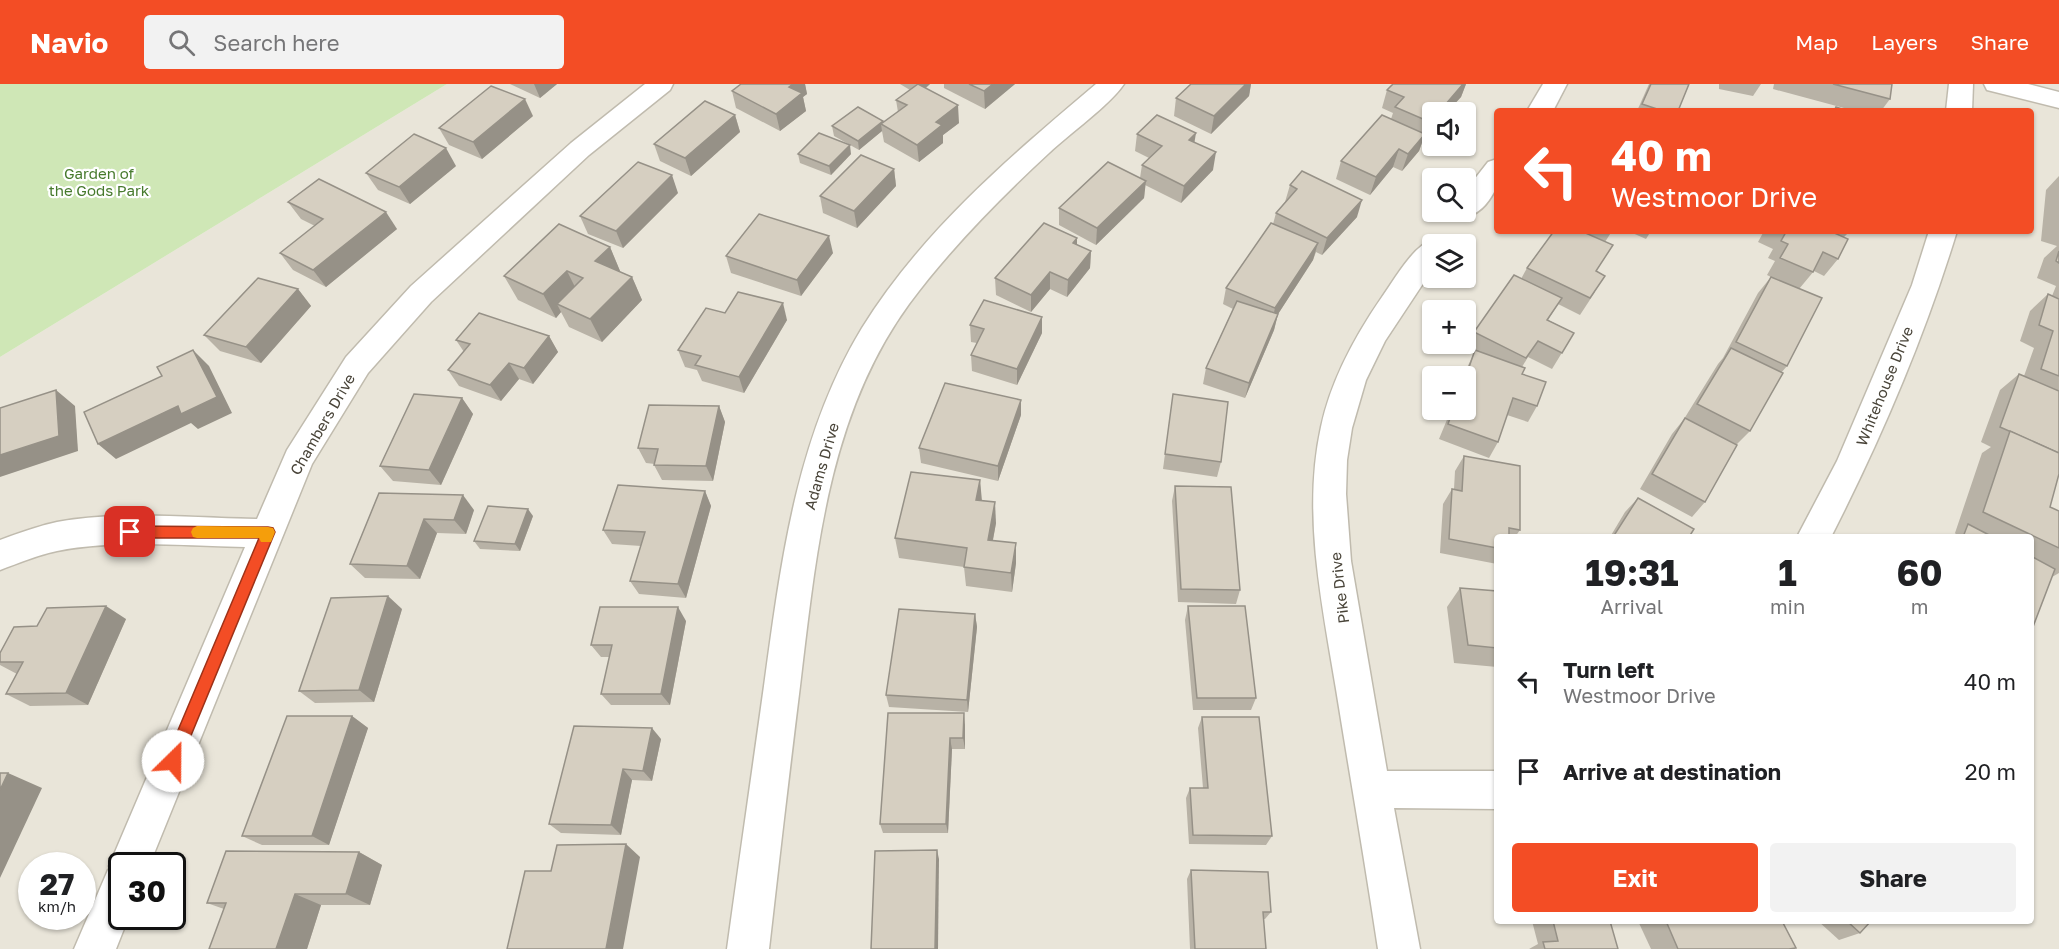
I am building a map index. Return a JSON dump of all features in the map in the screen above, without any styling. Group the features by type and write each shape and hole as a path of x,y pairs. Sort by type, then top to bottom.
{"street":[{"name":"Chambers Drive","path":"135,852 303,450 357,365 421,294 580,149 661,84"},
{"name":"Adams Drive","path":"748,949 798,560 829,432 850,380 872,337 898,297 951,231 980,200 1112,84"},
{"path":"1542,108 1555,84"},
{"path":"1959,108 1961,84"},
{"path":"1996,84 2059,100"},
{"path":"1476,195 1494,172"},
{"path":"1445,234 1454,222"},
{"name":"Whitehouse Drive","path":"1816,534 1852,464 1926,285 1942,234"},
{"name":"Pike Drive","path":"1399,949 1340,606 1331,515 1331,464 1336,426 1360,359 1404,287 1422,263"},
{"path":"0,555 31,543 64,536 109,532 268,532"},
{"path":"1372,789 1494,790"},
{"path":"94,949 108,916"}],"shaded area":[{"path":"447,84 2059,84 2059,949 0,949 0,357"}],"green space":[{"name":"Garden of the Gods Park","path":"0,84 447,84 0,357"}],"building":[{"path":"741,84 793,84 789,87 802,93 776,114 732,91"},
{"path":"918,84 958,105 936,122 942,125 917,145 881,124 907,105 896,100"},
{"path":"969,84 993,84 984,91"},
{"path":"1191,84 1246,84 1214,116 1176,98"},
{"path":"1393,84 1463,84 1448,102 1422,102 1422,119 1395,107 1404,97 1387,90"},
{"path":"1651,84 1689,84 1679,108 1654,108 1642,104"},
{"path":"1833,84 1892,84 1890,99"},
{"path":"491,86 525,99 473,142 439,128"},
{"path":"705,101 735,115 685,158 654,144"},
{"path":"858,107 883,121 858,141 832,126"},
{"path":"1157,115 1196,133 1189,140 1216,152 1184,186 1142,165 1162,146 1137,134"},
{"path":"1382,115 1422,133 1422,138 1408,154 1399,149 1376,177 1341,161"},
{"path":"819,133 850,145 829,166 798,154"},
{"path":"414,134 446,148 399,187 366,173"},
{"path":"861,155 894,169 854,211 820,196"},
{"path":"638,162 672,175 616,231 580,216"},
{"path":"1108,162 1146,181 1097,228 1059,208"},
{"path":"1302,171 1362,200 1327,238 1276,213 1297,189 1290,185"},
{"path":"319,179 386,212 313,270 280,253 323,219 288,202"},
{"path":"759,214 829,236 797,280 726,256"},
{"path":"1044,223 1077,238 1073,243 1091,251 1068,280 1050,272 1031,295 995,278"},
{"path":"1271,223 1318,243 1275,308 1226,288"},
{"path":"559,224 610,247 595,261 632,277 590,319 557,304 583,278 567,271 543,294 504,276"},
{"path":"1552,234 1588,234 1613,245 1596,271 1605,276 1590,298 1527,268"},
{"path":"1785,234 1837,234 1848,239 1838,259 1823,252 1813,272 1780,258 1788,244 1781,241"},
{"path":"1514,275 1562,298 1547,320 1574,333 1562,353 1538,341 1526,358 1476,333 1476,329"},
{"path":"1771,277 1822,298 1787,366 1736,342"},
{"path":"258,278 298,289 246,347 204,335"},
{"path":"738,292 783,303 739,377 695,365 701,356 678,350 706,308 725,313"},
{"path":"2048,294 2059,299 2059,376 2041,369 2053,331 2039,325"},
{"path":"984,300 1042,317 1017,369 971,355 984,329 970,325"},
{"path":"1237,301 1278,314 1249,383 1206,368"},
{"path":"479,313 549,336 524,368 509,363 490,385 448,370 470,344 456,340"},
{"path":"1731,348 1783,373 1750,431 1697,404"},
{"path":"193,350 217,397 181,414 178,406 98,444 84,412 162,376 157,367"},
{"path":"1476,350 1525,368 1522,374 1546,382 1537,406 1513,398 1498,442 1448,424 1449,420 1476,420 1476,366 1469,366"},
{"path":"2019,374 2059,391 2059,453 2000,427"},
{"path":"945,383 1021,400 998,466 919,448"},
{"path":"56,390 59,436 0,455 0,408"},
{"path":"414,394 462,398 429,470 380,466"},
{"path":"1173,394 1228,402 1221,462 1165,454"},
{"path":"649,405 719,406 706,466 654,465 658,449 638,448"},
{"path":"1685,418 1737,445 1705,502 1652,474"},
{"path":"2010,431 2059,453 2059,474 2050,507 2059,511 2059,548 2034,536 2034,534 2029,534 1983,512"},
{"path":"1464,456 1520,466 1520,530 1509,528 1509,534 1494,534 1494,547 1449,539 1452,489 1462,491"},
{"path":"911,472 980,480 976,500 995,502 988,540 1016,543 1011,573 964,567 967,548 895,538"},
{"path":"618,485 705,491 678,584 630,581 645,532 603,530"},
{"path":"1175,486 1231,487 1240,590 1181,589"},
{"path":"379,493 463,495 454,520 424,519 407,566 350,564"},
{"path":"1638,498 1694,529 1691,534 1615,534"},
{"path":"488,506 528,509 515,544 474,541"},
{"path":"1968,524 1987,534 1964,534"},
{"path":"2034,558 2055,569 2034,624"},
{"path":"1460,588 1494,591 1494,648 1468,645"},
{"path":"388,596 359,690 299,691 331,598"},
{"path":"106,606 66,693 6,694 23,662 0,662 0,653 14,627 37,626 47,608"},
{"path":"1188,606 1245,606 1256,698 1197,698"},
{"path":"600,607 678,607 661,694 601,694 612,645 591,645"},
{"path":"899,609 975,614 967,700 886,695"},
{"path":"888,713 964,713 963,738 950,738 946,824 880,824"},
{"path":"287,716 352,716 312,836 242,836"},
{"path":"1202,717 1259,717 1272,836 1193,835 1190,788 1208,788"},
{"path":"574,726 652,728 643,771 623,769 611,825 549,824"},
{"path":"0,773 8,773 0,790"},
{"path":"626,844 606,949 507,949 525,871 551,871 557,845"},
{"path":"937,850 935,949 871,949 875,851"},
{"path":"226,851 359,852 346,894 295,894 276,949 209,949 226,903 207,903"},
{"path":"1191,870 1268,872 1271,912 1263,912 1266,949 1195,949"},
{"path":"1554,924 1611,924 1618,949 1545,949 1543,942 1558,941"},
{"path":"1667,924 1784,924 1796,948 1789,949 1678,949"},
{"path":"1850,924 1868,924 1860,933"}],"slow traffic":[{"path":"197,532 268,532 266,538"}],"route":[{"path":"130,532 268,532 173,761"}]}
